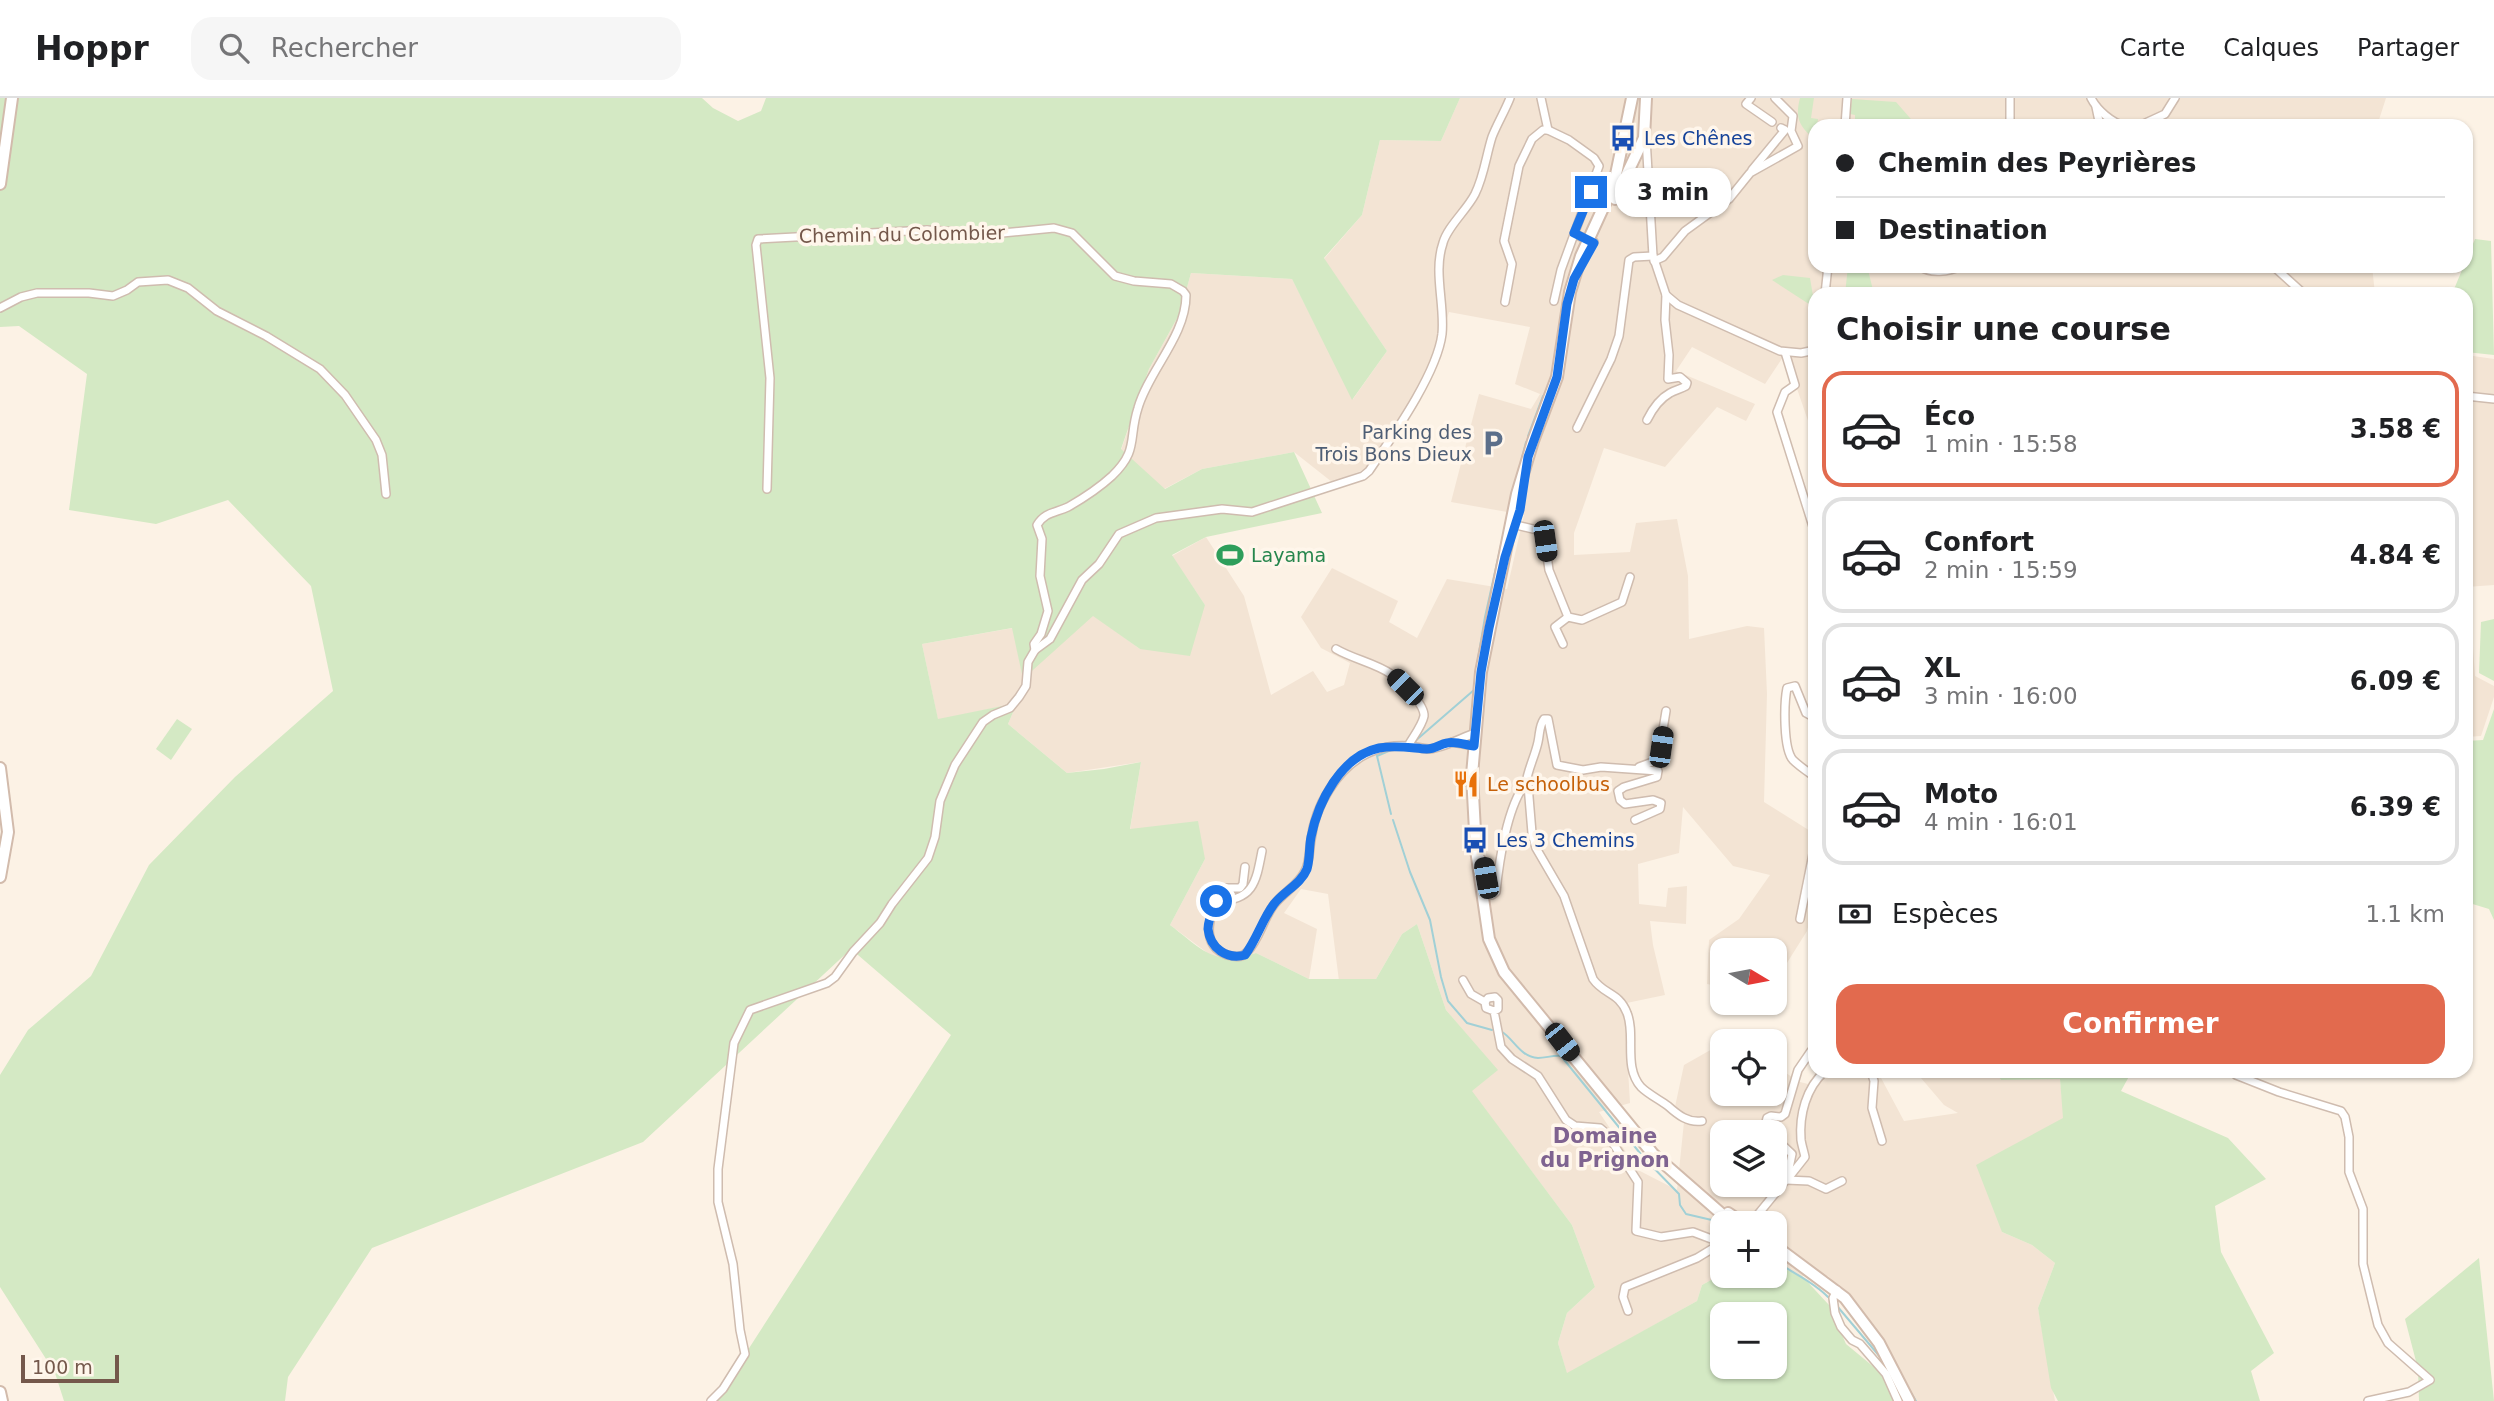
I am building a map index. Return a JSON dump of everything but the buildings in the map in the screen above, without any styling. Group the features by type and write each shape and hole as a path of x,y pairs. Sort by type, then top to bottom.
{"main road":[{"path":"0,184 12,98"},
{"path":"1632,98 1614,184 1574,279 1567,304 1557,377 1528,457 1513,513 1481,672 1474,738 1472,794 1476,850 1483,915 1489,939 1504,972 1642,1142 1718,1211"},
{"path":"1591,241 1633,162 1646,130 1646,98"},
{"path":"1621,148 1633,162"},
{"path":"1505,557 1516,525 1528,457"},
{"path":"0,768 8,832 0,877"},
{"path":"1680,1179 1726,1211"},
{"path":"1787,1254 1837,1290 1866,1324 1890,1372 1909,1401"},
{"path":"1787,1258 1811,1272"},
{"path":"0,1392 2,1401"}],"street":[{"path":"711,1401 723,1389 745,1354 733,1264 718,1202 718,1169 734,1043 750,1010 827,983 880,923 928,858 940,801 955,765 983,722 1010,708 1019,697 1026,686 1028,662 1035,650 1050,639 1082,580 1100,564 1119,534 1156,518 1222,509 1252,512 1363,476 1369,471 1414,402 1438,349 1442,328 1442,243 1476,192 1493,136 1510,98"},
{"path":"1541,98 1548,130"},
{"path":"1751,98 1746,104 1772,122"},
{"path":"1750,173 1798,146 1791,131 1793,116 1775,98"},
{"path":"1845,119 1847,98"},
{"path":"2010,98 2010,119"},
{"path":"2091,98 2099,119"},
{"path":"2154,119 2165,114 2175,98"},
{"path":"2096,107 2112,119"},
{"path":"1577,428 1611,359 1619,335 1629,260 1634,257 1663,257 1685,231 1729,198 1785,131 1781,128"},
{"path":"1506,302 1512,264 1504,241 1519,166 1524,151 1532,139 1543,130 1569,140 1594,158 1599,166 1561,270 1553,301"},
{"path":"1646,130 1654,259 1666,295 1668,379 1680,377 1687,383 1686,386 1671,392 1653,408 1647,420"},
{"path":"1633,162 1635,172 1650,183"},
{"name":"Chemin du Colombier","path":"767,489 770,378 757,257 758,239 927,230 992,234 1054,228 1072,233 1112,273 1135,281 1171,284 1180,288 1186,295 1183,317 1138,405 1132,447 1124,463 1107,480 1068,507 1046,514 1037,525 1042,539 1040,576 1048,611 1041,634 1034,644 1035,650"},
{"path":"1574,233 1591,241"},
{"path":"2281,273 2296,287"},
{"path":"0,308 21,297 37,293 113,296 138,282 168,280 188,288 217,311 266,335 320,369 345,395 376,440 382,455 386,494"},
{"path":"1666,295 1678,305 1769,347 1786,352 1808,351"},
{"path":"1786,352 1795,385 1781,399 1777,412 1808,511"},
{"path":"2473,397 2494,399"},
{"path":"1516,525 1537,530 1542,535 1549,570 1568,617"},
{"path":"1563,644 1555,627 1568,617 1582,620 1622,601 1630,577"},
{"path":"1336,649 1348,657 1391,674 1419,701 1424,712 1422,721 1408,746"},
{"path":"1808,713 1795,686 1787,688 1787,749 1792,759 1808,772"},
{"path":"1636,769 1658,760 1666,711"},
{"path":"1476,850 1484,863 1489,892 1492,895 1496,892 1499,854 1518,797 1526,783 1544,719 1548,719 1550,724 1557,765 1583,770 1601,767 1658,771 1658,775 1623,787 1618,792 1620,800 1629,805 1659,800 1662,806 1655,813 1635,820"},
{"path":"1245,867 1240,888 1220,890 1208,926 1211,940 1219,951 1229,956 1245,955 1255,942 1262,921 1275,903 1298,883 1307,869 1311,836 1321,804 1346,767 1360,755 1378,748 1408,746 1431,749 1474,738"},
{"path":"1451,742 1474,738"},
{"path":"1526,783 1536,848 1564,896 1593,979 1598,986 1620,999 1628,1015 1629,1043 1635,1076 1641,1087 1678,1115 1695,1122 1702,1121"},
{"path":"1216,901 1232,901 1245,896 1253,885 1262,851"},
{"path":"1800,919 1808,880"},
{"path":"1463,979 1471,994 1485,1002"},
{"path":"1485,1002 1492,997 1498,1000 1498,1009 1494,1011"},
{"path":"1485,1002 1486,1009 1494,1011"},
{"path":"1494,1011 1501,1047 1506,1053 1538,1076 1566,1120 1575,1126 1600,1128 1638,1182 1636,1231 1661,1237 1693,1232 1710,1237"},
{"path":"1766,1120 1771,1116 1781,1118 1785,1114 1798,1070 1808,1055"},
{"path":"1760,1211 1805,1157 1801,1139 1802,1119 1808,1091 1819,1078"},
{"path":"1873,1078 1872,1108 1882,1141"},
{"path":"2244,1078 2341,1111 2345,1117 2349,1137 2349,1171 2363,1209 2362,1264 2378,1325 2388,1343 2430,1380 2409,1392 2368,1401"},
{"path":"1787,1149 1792,1154 1788,1176"},
{"path":"1788,1176 1826,1189 1842,1181"},
{"path":"1628,1311 1623,1297 1625,1287 1710,1250"},
{"path":"1837,1290 1833,1298 1835,1313 1841,1326 1852,1340 1890,1372 1898,1401"}],"shaded area":[{"path":"1460,98 2386,98 2379,119 1808,119 1808,273 2373,273 2374,287 1808,287 1808,421 1785,354 1765,384 1692,347 1676,371 1755,404 1746,421 1717,407 1665,467 1604,448 1574,533 1574,555 1630,552 1636,523 1677,519 1688,576 1689,639 1747,626 1764,628 1767,694 1764,802 1808,830 1808,927 1787,963 1787,938 1712,938 1739,919 1770,875 1733,866 1683,807 1679,853 1638,864 1639,904 1666,907 1668,888 1687,886 1686,924 1650,921 1665,995 1617,1005 1625,1018 1630,1103 1599,1112 1638,1170 1677,1190 1684,1122 1673,1116 1684,1065 1710,1050 1710,1106 1787,1106 1787,1074 1800,1082 1816,1086 1824,1078 1881,1078 1904,1121 1958,1113 1944,1105 1921,1078 2060,1079 2064,1118 2002,1232 2032,1245 2055,1263 2038,1308 2055,1401 1917,1401 1893,1357 1858,1308 1828,1276 1802,1276 1787,1270 1787,1211 1710,1211 1710,1281 1702,1285 1697,1301 1567,1374 1558,1343 1567,1313 1595,1287 1572,1225 1471,1091 1497,1070 1446,1010 1417,924 1402,934 1376,979 1339,981 1328,894 1301,889 1284,913 1317,929 1309,979 1256,953 1236,959 1213,957 1170,925 1205,859 1130,830 1141,762 1067,773 1008,724 1017,703 938,720 922,644 1013,628 1023,678 1093,615 1140,649 1205,605 1172,556 1206,537 1244,596 1271,695 1313,671 1327,692 1344,685 1350,663 1321,648 1301,617 1332,568 1398,601 1389,622 1417,638 1447,579 1507,589 1524,515 1451,502 1479,394 1531,409 1540,394 1515,384 1530,327 1449,312 1436,353 1412,401 1366,469 1332,482 1294,452 1202,469 1164,489 1121,450 1149,369 1180,313 1191,273 1292,279 1353,399 1387,351 1324,259 1362,215 1380,140 1441,141"},
{"path":"2473,356 2494,359 2494,585 2473,586"},
{"path":"2473,648 2475,676 2494,686 2494,697 2481,736 2473,737"},
{"path":"1710,939 1710,985 1707,984"}],"green space":[{"path":"0,98 702,98 713,108 738,121 761,111 766,98 1460,98 1441,141 1380,140 1362,215 1324,258 1387,351 1352,400 1292,279 1191,273 1180,313 1149,369 1121,449 1165,489 1202,469 1294,452 1322,513 1206,537 1172,555 1205,605 1190,656 1140,649 1093,616 1023,679 1012,628 922,644 938,719 1017,703 1008,724 1067,773 1141,762 1130,829 1198,821 1205,859 1170,925 1200,948 1218,957 1241,957 1256,953 1309,979 1376,979 1402,934 1417,924 1446,1010 1498,1070 1472,1091 1572,1225 1595,1287 1567,1313 1558,1343 1567,1373 1697,1301 1702,1285 1710,1281 1710,1288 1787,1288 1787,1270 1802,1276 1829,1305 1846,1344 1892,1382 1901,1401 715,1401 951,1035 851,949 643,1142 372,1248 288,1377 285,1401 64,1401 55,1373 0,1287 0,1075 28,1030 91,976 149,865 235,777 333,691 311,586 228,500 156,524 69,510 87,374 19,326 0,327"},
{"path":"1800,98 1814,98 1811,118 1818,119 1808,119 1808,133 1800,121"},
{"path":"1852,99 1896,102 1911,119 1855,119 1855,115 1850,114"},
{"path":"2475,239 2491,241 2494,355 2473,353 2473,287 2455,287 2461,273 2473,273"},
{"path":"1847,273 1869,273 1872,287 1846,287"},
{"path":"1783,275 1810,278 1812,287 1808,287 1808,303 1772,280"},
{"path":"2494,619 2494,681 2479,673 2481,622"},
{"path":"2494,709 2494,920 2489,909 2473,904 2473,741 2483,740"},
{"path":"177,719 192,729 171,760 156,749"},
{"path":"2000,1078 2128,1078 2121,1091 2228,1138 2266,1179 2215,1206 2221,1252 2274,1353 2251,1371 2260,1401 2058,1401 2051,1388 2038,1308 2055,1263 2032,1245 2002,1232 1976,1165 2063,1118 2060,1079"},
{"path":"2479,1258 2494,1401 2419,1401 2418,1369 2405,1319"}],"waterway":[{"path":"1528,436 1543,396"},
{"path":"1521,462 1526,442"},
{"path":"1476,671 1503,536"},
{"path":"1414,742 1474,690"},
{"path":"1391,750 1377,756 1391,814"},
{"path":"1393,820 1410,872 1430,920 1448,1001 1467,1023 1492,1030"},
{"path":"1501,1031 1532,1057 1561,1056 1644,1158 1679,1194 1680,1205 1686,1214 1710,1220"},
{"path":"1787,1268 1828,1297"},
{"path":"1837,1306 1881,1358"},
{"path":"1911,1393 1916,1401"}],"place":[{"name":"Les Chênes","path":"1623,138"},
{"name":"Parking des Trois Bons Dieux","path":"1493,443"},
{"name":"Layama","path":"1230,555"},
{"name":"Le schoolbus","path":"1466,784"},
{"name":"Les 3 Chemins","path":"1475,840"}],"district":[{"name":"Domaine du Prignon","path":"1605,1148"}],"route":[{"path":"1216,901 1208,926 1211,940 1219,951 1229,956 1245,955 1255,942 1262,921 1290,887 1298,883 1307,869 1311,836 1321,804 1346,767 1360,755 1378,748 1408,746 1431,749 1451,742 1474,746 1481,672 1489,628 1505,557 1520,510 1528,457 1557,377 1567,304 1574,279 1594,243 1574,233 1591,192"}]}
